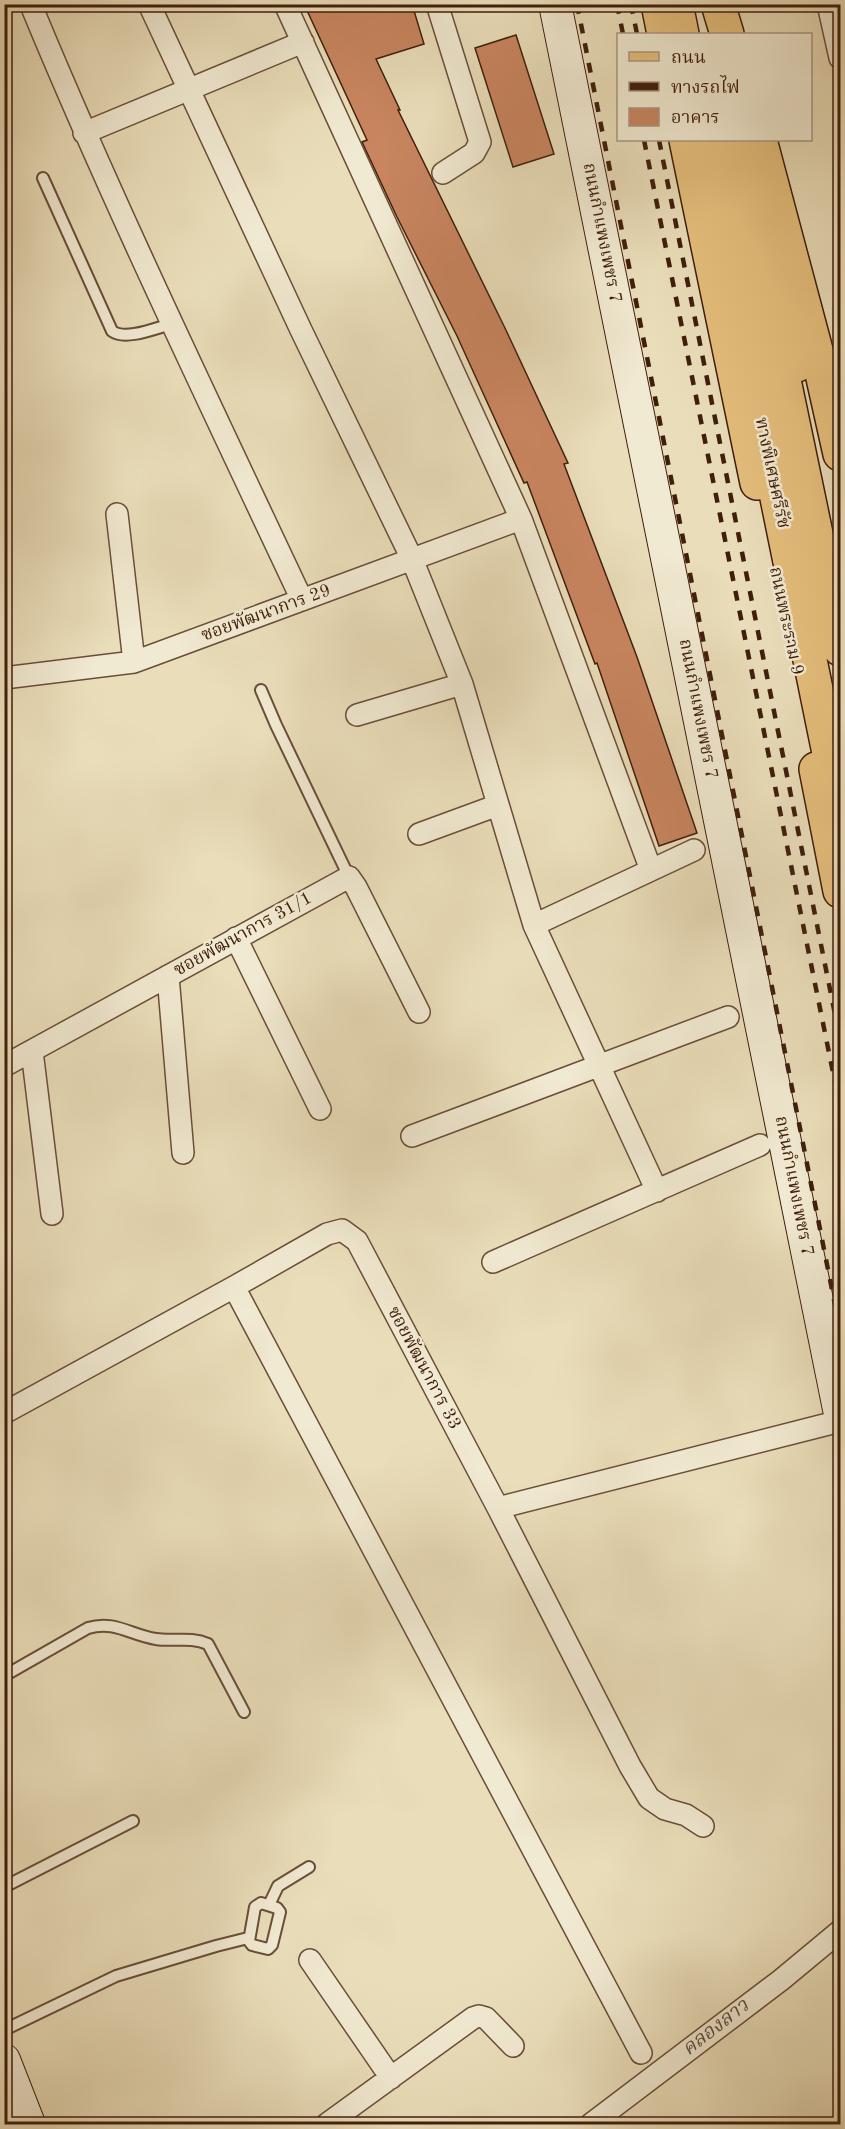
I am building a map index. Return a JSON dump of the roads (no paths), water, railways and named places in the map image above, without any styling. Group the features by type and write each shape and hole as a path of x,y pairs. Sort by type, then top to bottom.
{"main road":[{"path":"658,4 664,33"},
{"path":"676,4 682,33"},
{"path":"705,4 711,33"},
{"path":"717,4 727,33"},
{"path":"733,4 738,33"},
{"name":"ถนนพระราม 9","path":"686,141 840,891"},
{"name":"ทางพิเศษศรีรัช","path":"704,141 840,807"},
{"name":"ทางพิเศษศรีรัช","path":"734,141 840,649"},
{"path":"758,141 812,334 840,454"},
{"path":"758,141 794,351 840,575"}],"street":[{"path":"149,4 301,330 412,559 462,684 534,925 657,1191"},
{"path":"285,4 521,519 651,870"},
{"path":"437,4 480,142 474,153 443,173"},
{"name":"ถนนกำแพงเพชร 7","path":"555,4 840,1414"},
{"path":"828,4 840,58"},
{"path":"33,10 84,133 171,324 302,600"},
{"path":"84,133 303,42"},
{"path":"117,514 134,662"},
{"name":"ซอยพัฒนาการ 29","path":"4,678 134,662 521,519"},
{"path":"357,715 462,684"},
{"path":"419,834 498,805"},
{"path":"534,925 694,850"},
{"path":"349,877 420,1012"},
{"name":"ซอยพัฒนาการ 31/1","path":"4,1066 349,877"},
{"path":"236,938 320,1110"},
{"path":"168,976 183,1153"},
{"path":"412,1136 728,1017"},
{"path":"33,1051 52,1214"},
{"path":"493,1262 760,1145"},
{"name":"ซอยพัฒนาการ 33","path":"4,1413 327,1234 342,1230 357,1241 649,1798 665,1809 686,1815 702,1826"},
{"path":"234,1287 641,2053"},
{"path":"498,1508 840,1421"},
{"path":"591,2124 781,1980 840,1931"},
{"path":"310,1960 391,2078"},
{"path":"327,2124 473,2018 479,2016 491,2022 513,2046"},
{"path":"4,2060 29,2124"}],"lane":[{"path":"43,178 112,331 117,335 129,335 171,324"},
{"path":"261,690 349,877"},
{"path":"4,1676 88,1628 99,1624 114,1625 154,1639 199,1640 208,1644 244,1712"},
{"path":"4,1887 133,1821"},
{"path":"269,1905 278,1886 309,1867"},
{"path":"261,1903 269,1905 280,1912 271,1947 267,1949 252,1945 248,1938 255,1907 261,1903"},
{"path":"4,2030 116,1976 248,1938"}],"railway":[{"path":"577,4 840,1330"},
{"path":"617,4 623,33"},
{"path":"631,4 637,33"},
{"path":"644,141 840,1107"},
{"path":"659,141 840,1039"}],"water label":[{"name":"คลองลาว","path":"716,2028"}]}
